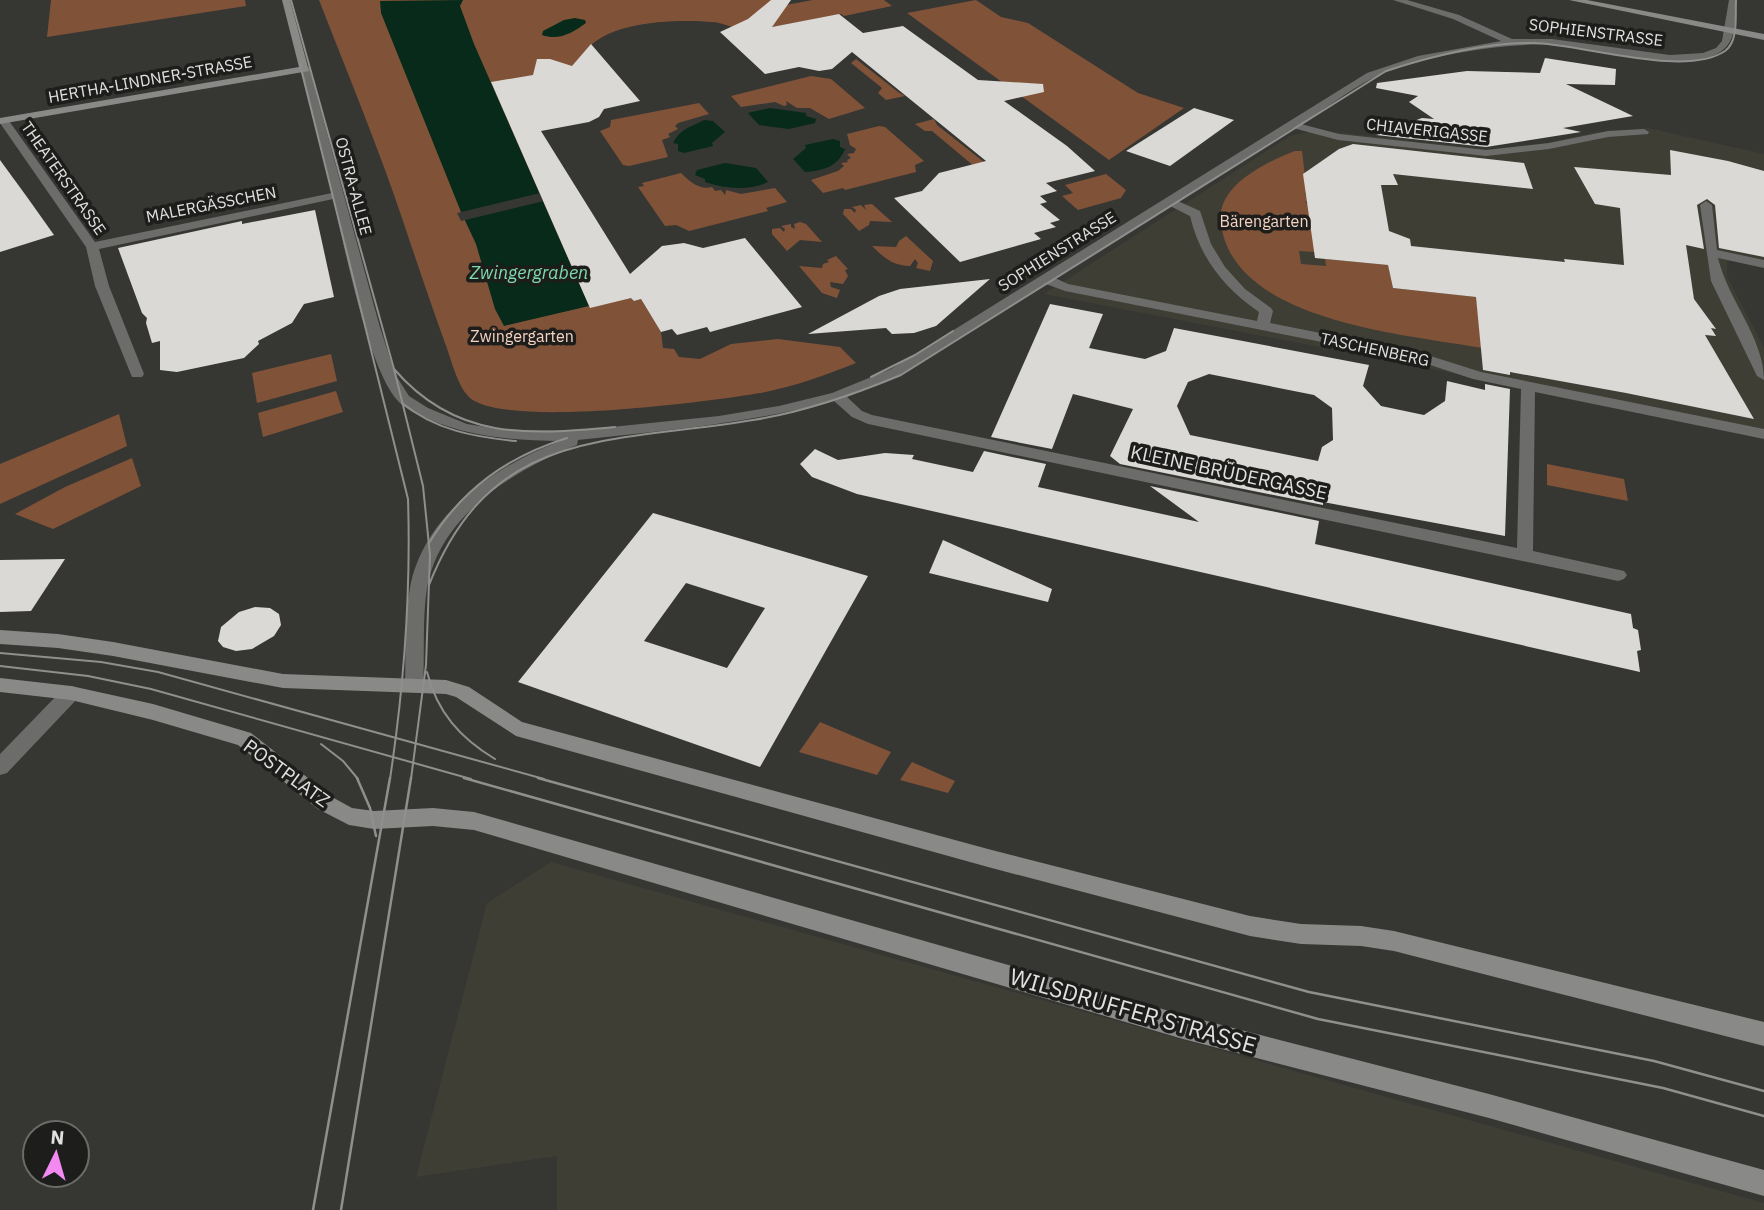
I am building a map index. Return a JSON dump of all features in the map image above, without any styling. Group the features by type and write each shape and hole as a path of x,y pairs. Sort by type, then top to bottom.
{"street":[{"name":"OSTRA-ALLEE","path":"286,0 372,324 390,381"},
{"path":"1396,0 1468,22 1510,42"},
{"path":"1573,0 1764,37"},
{"name":"SOPHIENSTRASSE","path":"390,381 404,399 464,428 523,437 572,436 751,416 837,396 896,372 920,359 1290,124 1371,75 1393,65 1510,42 1552,42 1651,57 1685,58 1712,54 1723,48 1729,38 1733,0"},
{"name":"HERTHA-LINDNER-STRASSE","path":"1,120 305,69"},
{"name":"THEATERSTRASSE","path":"1,120 92,247 102,286 137,374"},
{"name":"CHIAVERIGASSE","path":"1290,124 1338,137 1486,153 1549,146 1608,134 1644,132"},
{"name":"MALERGÄSSCHEN","path":"92,247 338,195"},
{"path":"1169,201 1196,214 1199,231 1213,261 1232,286 1266,311 1262,326"},
{"path":"1706,205 1717,281 1764,376"},
{"path":"1711,253 1764,264"},
{"name":"TASCHENBERG","path":"1045,279 1065,287 1421,357 1478,376 1764,434"},
{"path":"1525,555 1528,386"},
{"name":"KLEINE BRÜDERGASSE","path":"837,396 857,414 868,419 1618,575"},
{"path":"414,685 420,579 430,555 457,516 487,485 522,462 576,440 623,431"},
{"path":"0,637 58,641 113,649 283,681 434,685 463,692 516,728 988,858 1250,926 1301,934 1361,936 1394,941 1764,1034"},
{"name":"POSTPLATZ","path":"0,685 71,693 153,712 244,739 325,803 349,816 374,820 446,818 474,821 505,830"},
{"path":"0,767 71,693"},
{"name":"WILSDRUFFER STRASSE","path":"505,830 1172,1024 1489,1106 1764,1183"}],"shaded area":[{"path":"1648,128 1764,154 1764,267 1727,259 1727,276 1764,348 1764,438 1418,366 1044,294 1290,136 1317,130 1493,150 1533,146 1592,133"},
{"path":"551,862 1764,1203 1764,1210 557,1210 557,1156 416,1177 487,903"}],"green space":[{"path":"51,0 245,0 246,6 47,37"},
{"name":"Zwingergarten","path":"319,0 790,0 786,5 813,0 884,0 892,6 757,29 741,29 713,22 644,24 610,33 595,41 584,54 581,67 491,83 504,109 631,297 634,301 641,299 661,332 663,348 674,349 679,357 700,359 731,344 778,339 840,347 856,363 773,390 735,397 608,410 520,411 487,406 468,396 455,371 382,163"},
{"path":"976,0 1001,17 1028,23 1138,93 1184,108 1109,160 907,13"},
{"path":"856,59 905,96 886,100 878,93 882,88 851,63"},
{"path":"811,76 831,79 865,108 829,119 810,108 797,108 786,101 787,105 784,106 775,102 741,107 731,96"},
{"path":"699,103 709,114 675,126 678,129 662,140 668,157 623,165 600,131 610,127 611,120"},
{"path":"934,119 937,125 989,166 975,167 932,131 925,131 915,124"},
{"path":"885,127 924,161 915,165 916,172 823,193 811,180 838,171 844,166 841,163 848,162 851,158 847,154 854,153 856,149 850,145 847,134"},
{"name":"Bärengarten","path":"1295,151 1302,151 1308,201 1305,202 1310,205 1315,252 1299,251 1301,264 1326,266 1325,259 1388,265 1393,288 1476,297 1482,348 1328,318 1289,303 1256,283 1233,257 1221,224 1221,210 1234,187 1245,177"},
{"path":"681,173 696,185 712,187 715,191 721,190 725,195 726,190 741,194 775,188 787,202 766,208 768,211 689,231 676,225 665,226 638,187 644,186 642,183"},
{"path":"1106,174 1126,190 1121,198 1078,210 1062,196 1073,193 1065,185"},
{"path":"872,204 892,222 870,221 869,225 859,231 843,214 844,209 851,209 855,213 856,210 852,207 861,205 866,210 864,205"},
{"path":"791,224 795,229 794,224 806,224 822,242 800,240 787,251 772,234 772,229 780,228 784,232 785,229 781,226"},
{"path":"906,236 933,261 930,271 916,268 918,263 915,259 910,266 893,263 872,246 896,247"},
{"path":"836,256 848,269 845,270 848,276 843,284 830,282 831,287 840,290 837,298 822,293 799,266 822,268 823,264 829,262 827,260"},
{"path":"331,354 337,381 257,403 252,373"},
{"path":"336,391 343,412 263,437 258,413"},
{"path":"119,414 127,446 0,504 0,464"},
{"path":"132,458 141,486 53,529 15,514 65,487"},
{"path":"1547,464 1624,479 1628,501 1547,485"},
{"path":"820,722 891,752 877,775 799,752"},
{"path":"912,762 955,781 948,793 900,780"}],"water":[{"name":"Zwingergraben","path":"463,0 460,6 474,44 589,306 504,326 495,309 476,244 381,13 380,1"},
{"path":"564,20 585,20 586,23 565,35 542,35 543,31"},
{"path":"770,108 806,113 806,116 816,119 815,123 789,129 759,125 748,113"},
{"path":"704,120 713,121 725,132 712,143 713,146 684,153 678,151 678,144 673,143 679,134"},
{"path":"833,139 840,141 840,147 845,149 829,167 805,172 793,159 806,148 805,145"},
{"path":"725,163 756,168 768,182 753,187 729,187 705,182 705,179 695,175 697,170"}],"pier":[{"path":"1707,0 1764,0 1759,1 1757,21 1764,23 1705,12"},
{"path":"540,193 544,201 461,221 457,213"}],"building":[{"path":"771,0 791,0 772,27 839,14 863,33 903,26 978,80 1043,84 1044,92 1004,101 1067,146 1095,171 1046,183 1057,191 1040,196 1047,202 1040,204 1060,220 1050,223 1056,227 1034,233 1041,239 960,262 894,198 922,191 939,173 986,161 852,52 832,69 819,71 799,67 765,74 720,32 748,19"},
{"path":"591,44 640,101 604,109 599,117 589,122 541,131 630,274 662,246 684,243 703,248 745,238 802,307 710,332 707,327 677,335 672,329 661,332 641,299 634,301 631,298 590,308 491,82 533,75 537,59 550,59 572,66"},
{"path":"1545,58 1616,69 1615,85 1566,84 1633,116 1563,128 1581,132 1486,147 1376,135 1422,118 1434,119 1409,102 1418,96 1376,88 1377,83 1467,71 1540,73"},
{"path":"1194,108 1234,120 1170,166 1126,151"},
{"path":"1353,144 1524,163 1533,189 1393,174 1398,185 1381,185 1389,231 1410,239 1411,246 1565,262 1564,259 1624,265 1620,208 1595,204 1574,167 1671,175 1670,150 1764,171 1764,257 1719,248 1715,205 1707,199 1697,205 1704,249 1686,245 1694,299 1716,329 1711,328 1716,336 1705,335 1754,419 1510,372 1510,375 1483,370 1476,297 1393,288 1388,265 1315,258 1303,174 1339,149"},
{"path":"0,160 27,197 54,235 0,252"},
{"path":"315,210 334,297 304,304 292,323 258,341 259,344 244,358 177,372 160,370 160,341 152,343 147,318 142,313 118,248 242,221 242,224"},
{"path":"990,279 936,326 914,333 892,334 886,328 808,334 879,296 900,289"},
{"path":"1050,304 1103,314 1089,348 1145,359 1166,351 1174,328 1369,365 1363,386 1381,406 1424,415 1445,401 1447,381 1485,390 1485,384 1510,389 1505,536 1323,502 1323,505 1120,464 1110,456 1133,409 1073,394 1052,449 991,437","holes":["1209,374 1314,395 1332,408 1333,440 1322,447 1318,461 1190,435 1177,406 1188,382"]},
{"path":"815,449 838,460 885,453 914,455 912,459 973,472 984,451 1046,464 1038,487 1199,522 1150,486 1319,521 1315,544 1631,614 1633,628 1638,630 1640,672 857,494 812,477 800,464"},
{"path":"653,513 868,576 760,767 518,682","holes":["686,583 765,608 727,668 644,641"]},
{"path":"943,540 1052,589 1048,602 929,573"},
{"path":"65,559 31,611 0,612 0,560"},
{"path":"255,607 270,608 279,614 281,625 274,636 252,649 236,651 223,647 218,641 221,627 239,612"}],"tram line":[{"path":"291,0 394,369"},
{"path":"429,585 455,533 486,495 522,469 561,452 605,441 753,420 810,408 901,375 1386,71 1459,51 1515,43 1554,45 1660,61 1707,58 1729,47 1735,27 1736,0"},
{"path":"300,64 408,499 405,639 395,738"},
{"path":"871,377 915,355 953,331"},
{"path":"394,369 442,410 468,421 523,431 615,427"},
{"path":"394,369 403,403"},
{"path":"403,403 428,420 456,431 516,441"},
{"path":"403,403 423,486 430,555 426,665 416,743"},
{"path":"429,543 456,506 488,477 525,455 567,438"},
{"path":"0,653 101,662 158,672 395,738"},
{"path":"0,666 88,676 151,689 393,757"},
{"path":"427,672 437,700 452,723 471,742 495,759"},
{"path":"393,757 395,738"},
{"path":"395,738 416,743"},
{"path":"413,763 416,743"},
{"path":"416,743 544,779"},
{"path":"321,744 343,761 358,779"},
{"path":"390,779 393,757"},
{"path":"393,757 413,763"},
{"path":"411,779 413,763"},
{"path":"413,763 471,779"},
{"path":"357,778 370,808 376,836"},
{"path":"313,1210 390,778"},
{"path":"341,1210 411,778"},
{"path":"464,778 1318,1019 1663,1088 1764,1116"},
{"path":"538,778 1309,992 1654,1061 1764,1091"}]}
